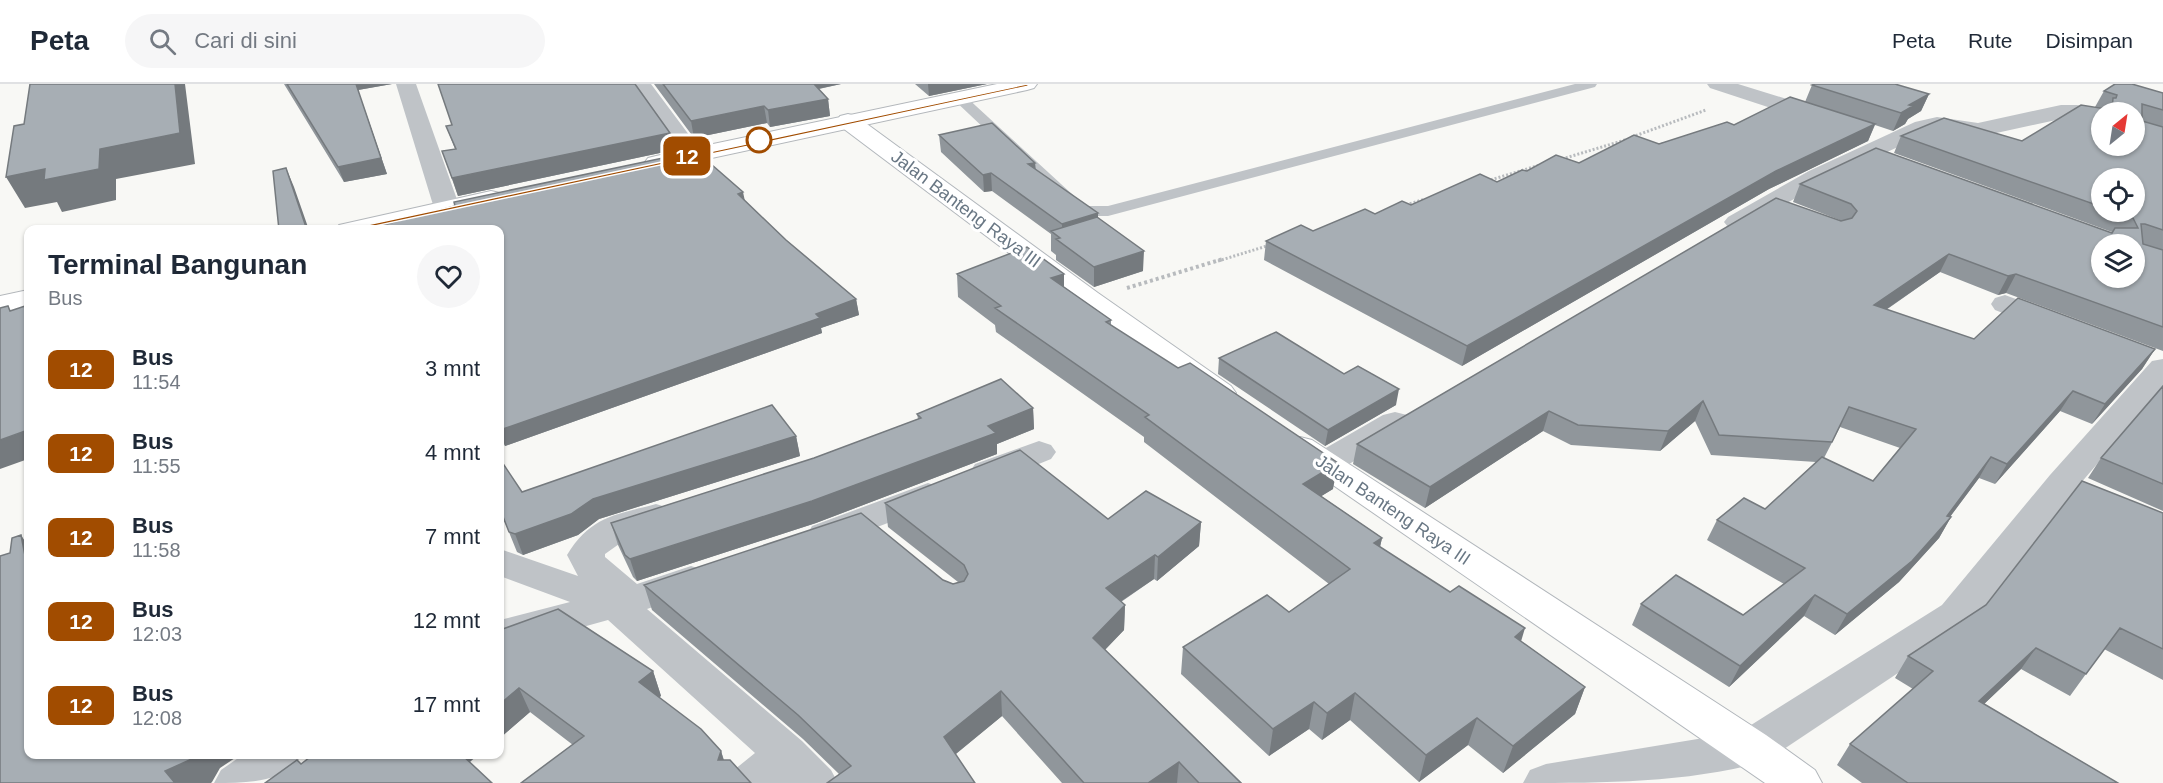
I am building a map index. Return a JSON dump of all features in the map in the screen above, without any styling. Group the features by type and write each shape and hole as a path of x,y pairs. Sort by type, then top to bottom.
{"street":[{"path":"406,84 447,208"},
{"path":"640,84 692,155"},
{"path":"634,168 1027,84"},
{"path":"1717,84 1839,123"},
{"path":"1713,237 1817,176 1865,141 1899,153 1923,127 1937,124 1978,130 2061,112 2091,115"},
{"name":"Jalan Banteng Raya III","path":"848,121 1088,299 1247,412"},
{"path":"370,225 517,193"},
{"path":"1767,204 1801,216"},
{"path":"0,305 24,299"},
{"path":"2005,304 2079,332"},
{"path":"1546,783 1750,748 1956,615 2077,489 2156,362"},
{"path":"1324,464 1418,409"},
{"name":"Jalan Banteng Raya III","path":"1276,431 1799,783"},
{"path":"797,545 871,528 1039,452"},
{"path":"689,505 613,530 591,543 586,555 590,564 622,602 800,769"},
{"path":"504,563 622,602"},
{"path":"504,635 622,602 720,570"},
{"path":"237,783 273,759"},
{"path":"750,783 800,769"}],"lane":[{"path":"959,98 1079,209 1097,211 1119,208 1590,84"}],"path":[{"path":"1557,160 1625,140 1748,94"},
{"path":"1625,140 1636,144"},
{"path":"1477,184 1545,163"},
{"path":"1397,207 1431,197"},
{"path":"1088,299 1271,245"}],"building":[{"path":"30,84 175,84 180,133 100,149 99,169 44,180 45,169 6,177 14,126 24,124"},
{"path":"287,84 356,84 381,158 338,167"},
{"path":"438,84 635,84 670,133 452,178 442,151 456,149 446,126 452,125"},
{"path":"663,84 814,84 828,99 768,110 764,106 691,121"},
{"path":"1895,84 1929,94 1909,105 1913,106 1901,113 1812,85"},
{"path":"2115,84 2132,84 2163,93 2163,110 2145,105 2145,102 2113,102 2113,98 2117,95 2104,91"},
{"path":"1790,97 1875,124 1776,171 1467,346 1266,241 1301,225 1313,231 1365,209 1375,214 1402,201 1411,205 1480,174 1497,182 1522,170 1527,171 1556,155 1579,163 1634,135 1659,144 1727,122 1734,125"},
{"path":"2081,105 2091,107 2091,156 2145,156 2145,122 2163,127 2163,230 2141,224 2142,234 2091,234 2091,288 2145,288 2145,245 2163,250 2163,327 2016,274 2008,276 1949,254 1874,305 1974,339 2018,298 2155,349 2105,404 2073,391 2007,464 1991,457 1947,516 1951,517 1912,561 1847,614 1815,595 1740,666 1641,604 1676,575 1743,615 1805,568 1717,520 1744,498 1765,509 1822,457 1873,481 1916,429 1849,407 1832,442 1719,435 1703,401 1668,431 1578,425 1549,411 1430,487 1357,444 1776,198 1841,221 1852,218 1857,211 1851,204 1800,184 1876,148 2112,233 2115,228 2138,228 2135,222 2145,222 2145,168 2091,168 2091,203 1901,136 1944,118 2022,141"},
{"path":"992,123 1035,163 1028,164 1098,213 1062,224 991,173 983,175 939,135"},
{"path":"696,151 743,192 738,194 786,240 856,299 816,314 820,318 504,429 504,225 383,225 455,206 454,202"},
{"path":"286,168 305,225 278,225 273,171"},
{"path":"1097,217 1144,251 1094,267 1056,239 1060,238 1051,231"},
{"path":"1027,247 1064,274 1051,278 1111,320 1106,322 1178,368 1190,363 1338,463 1303,484 1382,538 1374,543 1450,592 1459,586 1525,628 1515,637 1585,687 1513,746 1477,718 1426,755 1355,693 1327,713 1314,702 1273,729 1183,647 1267,595 1289,612 1350,569 1145,417 1149,415 995,308 1001,306 957,274"},
{"path":"8,306 10,311 24,306 24,431 0,440 0,308"},
{"path":"1276,332 1344,374 1358,366 1399,389 1328,430 1219,358"},
{"path":"1001,379 1033,408 988,426 996,433 812,501 630,559 625,555 611,523 814,458 921,418 917,414"},
{"path":"2163,386 2163,484 2101,458"},
{"path":"772,405 796,436 593,499 571,514 515,534 509,532 504,519 504,465 522,492"},
{"path":"1020,450 1108,519 1146,491 1201,522 1158,557 1155,555 1106,588 1125,605 1093,638 1241,783 1199,783 1179,762 1148,783 1084,783 1001,691 944,737 975,783 827,783 851,766 798,715 644,585 861,513 943,580 953,584 964,581 968,574 964,565 885,503"},
{"path":"2082,481 2163,513 2163,649 2120,628 2086,674 2036,648 1979,701 2118,783 1908,783 1850,744 1933,671 1908,656 1986,605"},
{"path":"21,535 24,550 24,759 192,759 165,771 175,783 0,783 0,556 10,553 12,538"},
{"path":"558,609 653,671 639,682 701,729 721,751 718,760 730,760 751,783 521,783 584,736 519,688 504,701 504,629"},
{"path":"308,759 466,759 492,783 265,783 297,760 301,764"}],"bus line":[{"name":"12","path":"370,225 1027,84"}]}
